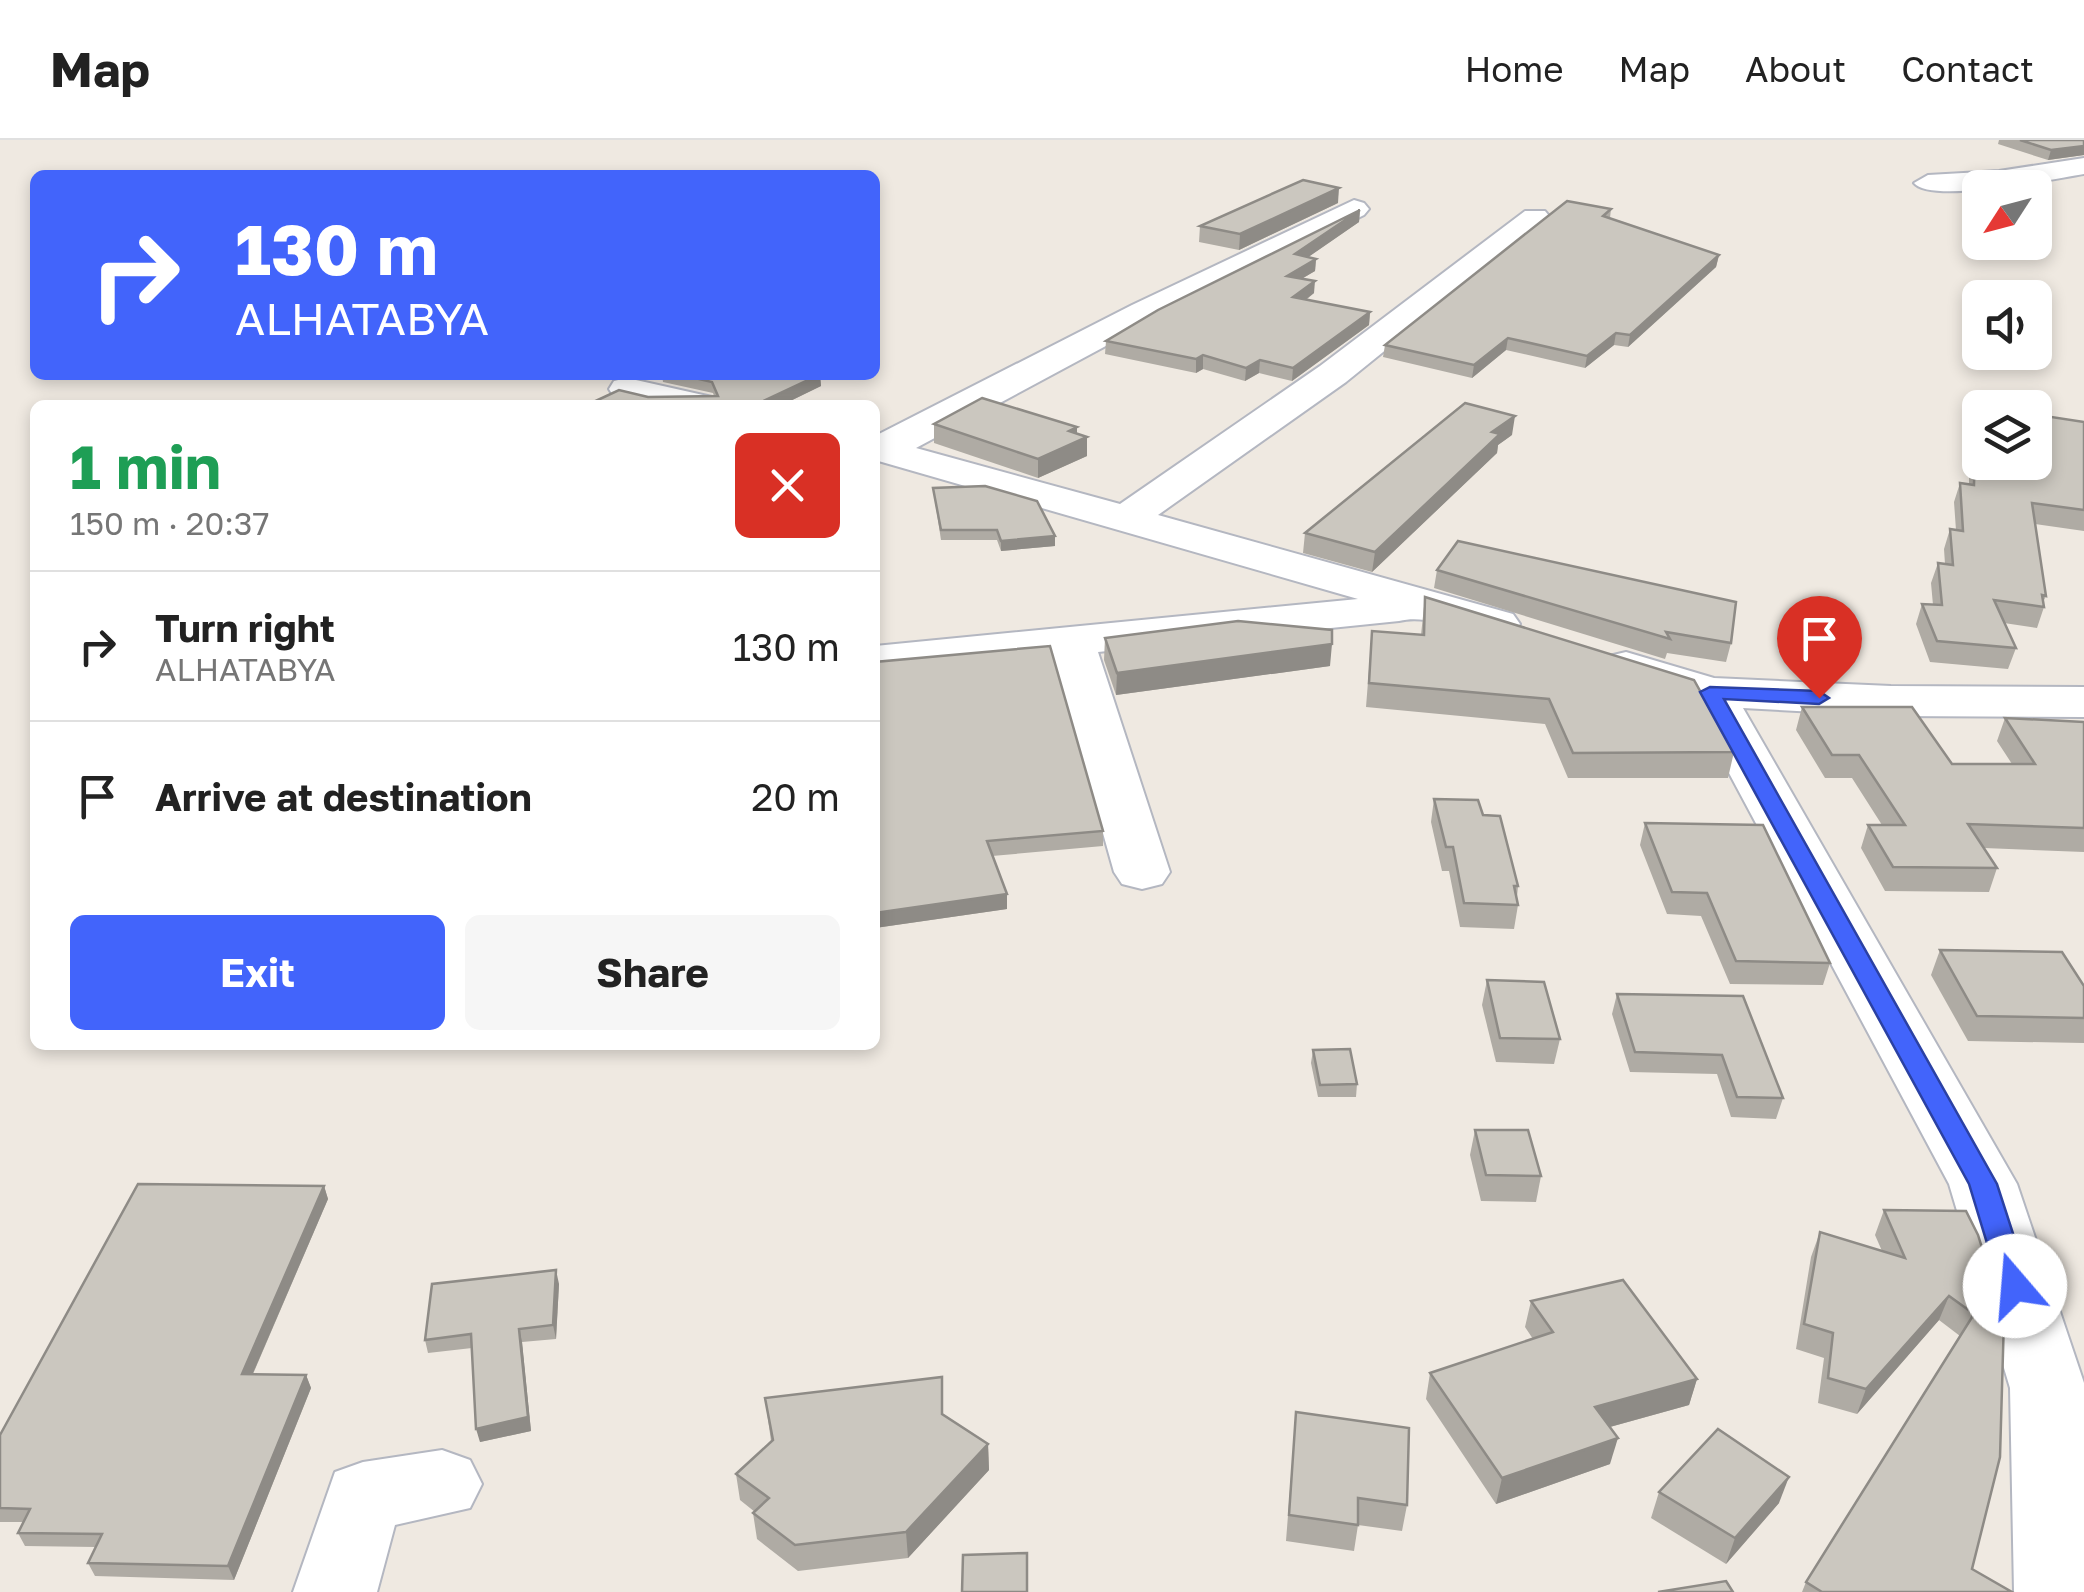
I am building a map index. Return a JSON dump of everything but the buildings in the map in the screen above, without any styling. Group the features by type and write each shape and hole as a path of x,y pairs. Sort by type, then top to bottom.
{"street":[{"path":"1928,182 1999,179 2084,166"},
{"path":"880,447 1354,208"},
{"path":"1123,522 1333,374 1535,216"},
{"path":"642,380 627,389 676,400"},
{"path":"880,448 972,472 1123,522 1430,606 1710,692 1891,701 2084,702"},
{"path":"880,659 1430,606"},
{"path":"1071,640 1142,872"},
{"path":"1710,692 1983,1184 2048,1388 2056,1592"},
{"path":"335,1592 363,1496 442,1484"}],"route":[{"path":"1819,698 1710,692 1983,1184 2015,1286"}]}
